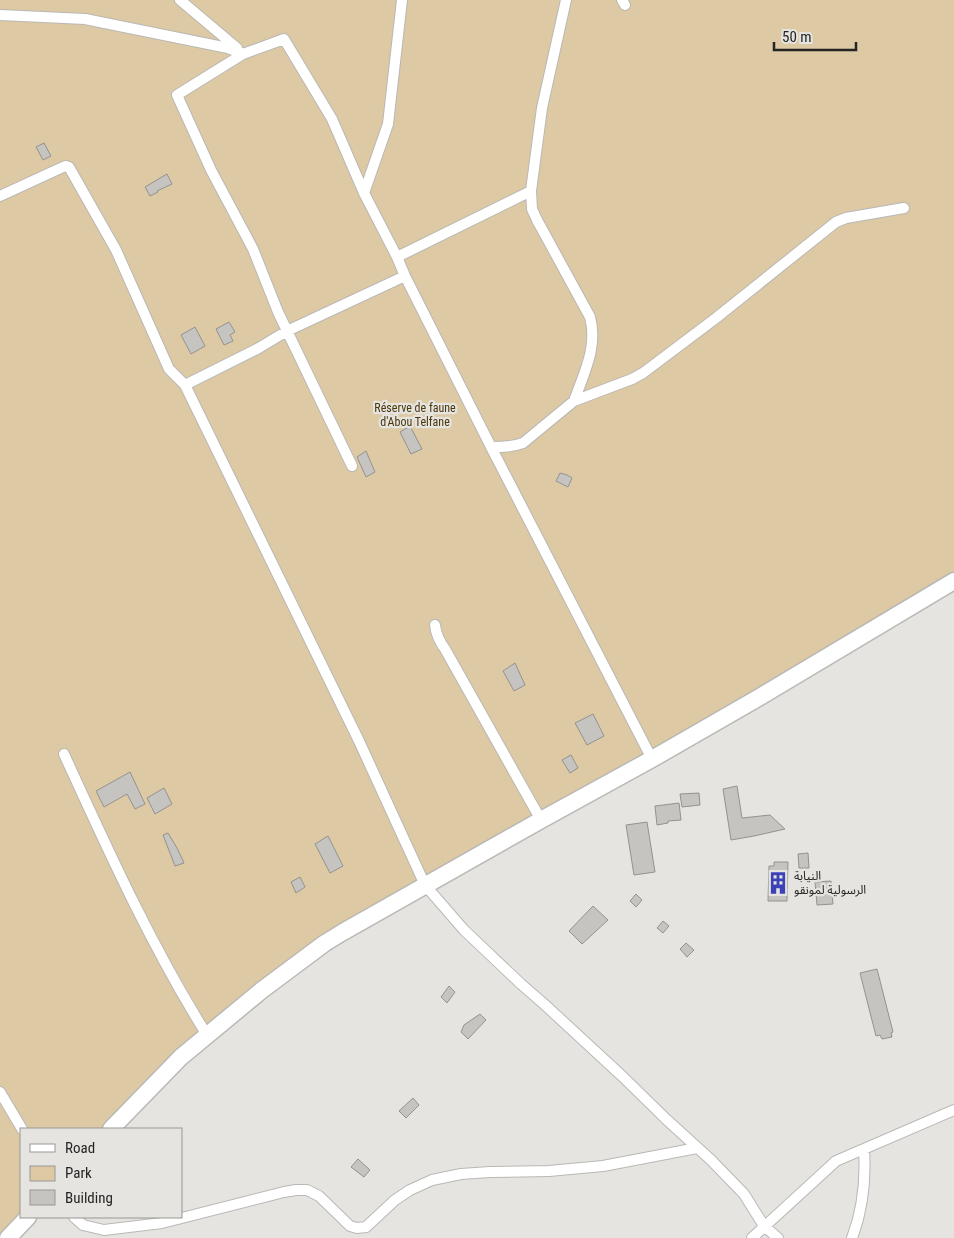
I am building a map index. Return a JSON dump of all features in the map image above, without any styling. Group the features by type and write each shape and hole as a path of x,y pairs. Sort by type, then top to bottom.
{"main road":[{"path":"112,1128 181,1057 262,990 325,943 758,698 954,581"},
{"path":"8,1238 27,1218"}],"street":[{"path":"180,0 243,54"},
{"path":"364,193 388,124 402,0"},
{"path":"566,0 542,108 531,191 532,209 537,220 590,317 592,325 592,351 574,401"},
{"path":"0,14 85,19 228,48 243,54"},
{"path":"352,466 278,312 254,249 211,170 177,95 243,54 284,39 332,119 364,193 405,276 652,759"},
{"path":"0,196 63,167 69,167 116,250 169,369 185,385 354,733 425,885 464,930 622,1076 744,1194 764,1226 778,1238"},
{"path":"397,258 531,191"},
{"path":"491,447 508,447 523,443 574,401 643,373 716,318 836,222 846,218 904,208"},
{"path":"185,385 257,349 287,331 405,276"},
{"path":"435,625 438,640 541,820"},
{"path":"64,754 142,920 179,989 207,1035"},
{"path":"0,1092 21,1128"},
{"path":"752,1238 836,1161 954,1110"},
{"path":"182,1218 284,1192 307,1190 319,1196 350,1226 357,1228 366,1227 395,1200 410,1190 432,1180 461,1174 549,1171 603,1166 697,1148"},
{"path":"852,1238 859,1216 864,1189 864,1149"},
{"path":"75,1218 83,1225 104,1230 162,1223 182,1218"}],"green space":[{"name":"Réserve de faune d'Abou Telfane","path":"0,0 954,0 954,581 291,968 114,1128 20,1128 20,1218 8,1238 0,1238"}],"building":[{"path":"44,143 51,156 43,160 36,147"},
{"path":"167,174 172,184 150,196 145,187"},
{"path":"229,322 235,332 230,335 233,341 224,345 216,329"},
{"path":"195,327 205,346 191,354 181,335"},
{"path":"410,426 422,449 411,454 400,432"},
{"path":"366,451 375,472 366,477 357,457"},
{"path":"560,473 572,478 568,487 556,481"},
{"path":"515,663 525,685 514,691 503,671"},
{"path":"593,714 604,736 587,745 575,723"},
{"path":"571,755 578,768 570,773 562,760"},
{"path":"130,772 145,804 135,809 127,794 104,807 96,791"},
{"path":"737,786 742,818 770,815 785,829 731,840 723,789"},
{"path":"164,788 172,804 155,814 147,798"},
{"path":"699,793 700,805 682,807 680,794"},
{"path":"679,803 681,820 668,821 668,823 657,825 655,806"},
{"path":"647,822 655,872 634,875 626,825"},
{"path":"168,833 184,863 175,866 163,835"},
{"path":"328,836 343,866 330,873 315,844"},
{"path":"808,853 809,868 799,868 798,854"},
{"name":"النيابة الرسولية لمونقو","path":"774,862 788,862 787,901 768,901 769,866 774,866"},
{"path":"300,877 305,887 296,893 291,882"},
{"path":"831,881 833,904 817,905 815,882"},
{"path":"636,894 642,900 636,907 630,901"},
{"path":"593,906 608,920 582,944 569,931"},
{"path":"663,921 669,926 663,933 657,928"},
{"path":"686,943 694,950 687,957 680,949"},
{"path":"877,969 893,1032 891,1033 892,1037 882,1039 880,1035 876,1036 860,973"},
{"path":"449,986 455,992 447,1003 441,997"},
{"path":"480,1014 486,1020 468,1039 461,1032 464,1025"},
{"path":"413,1098 419,1105 406,1118 399,1111"},
{"path":"358,1159 370,1170 364,1177 351,1167"}],"place":[{"name":"النيابة الرسولية لمونقو","path":"778,883"}]}
